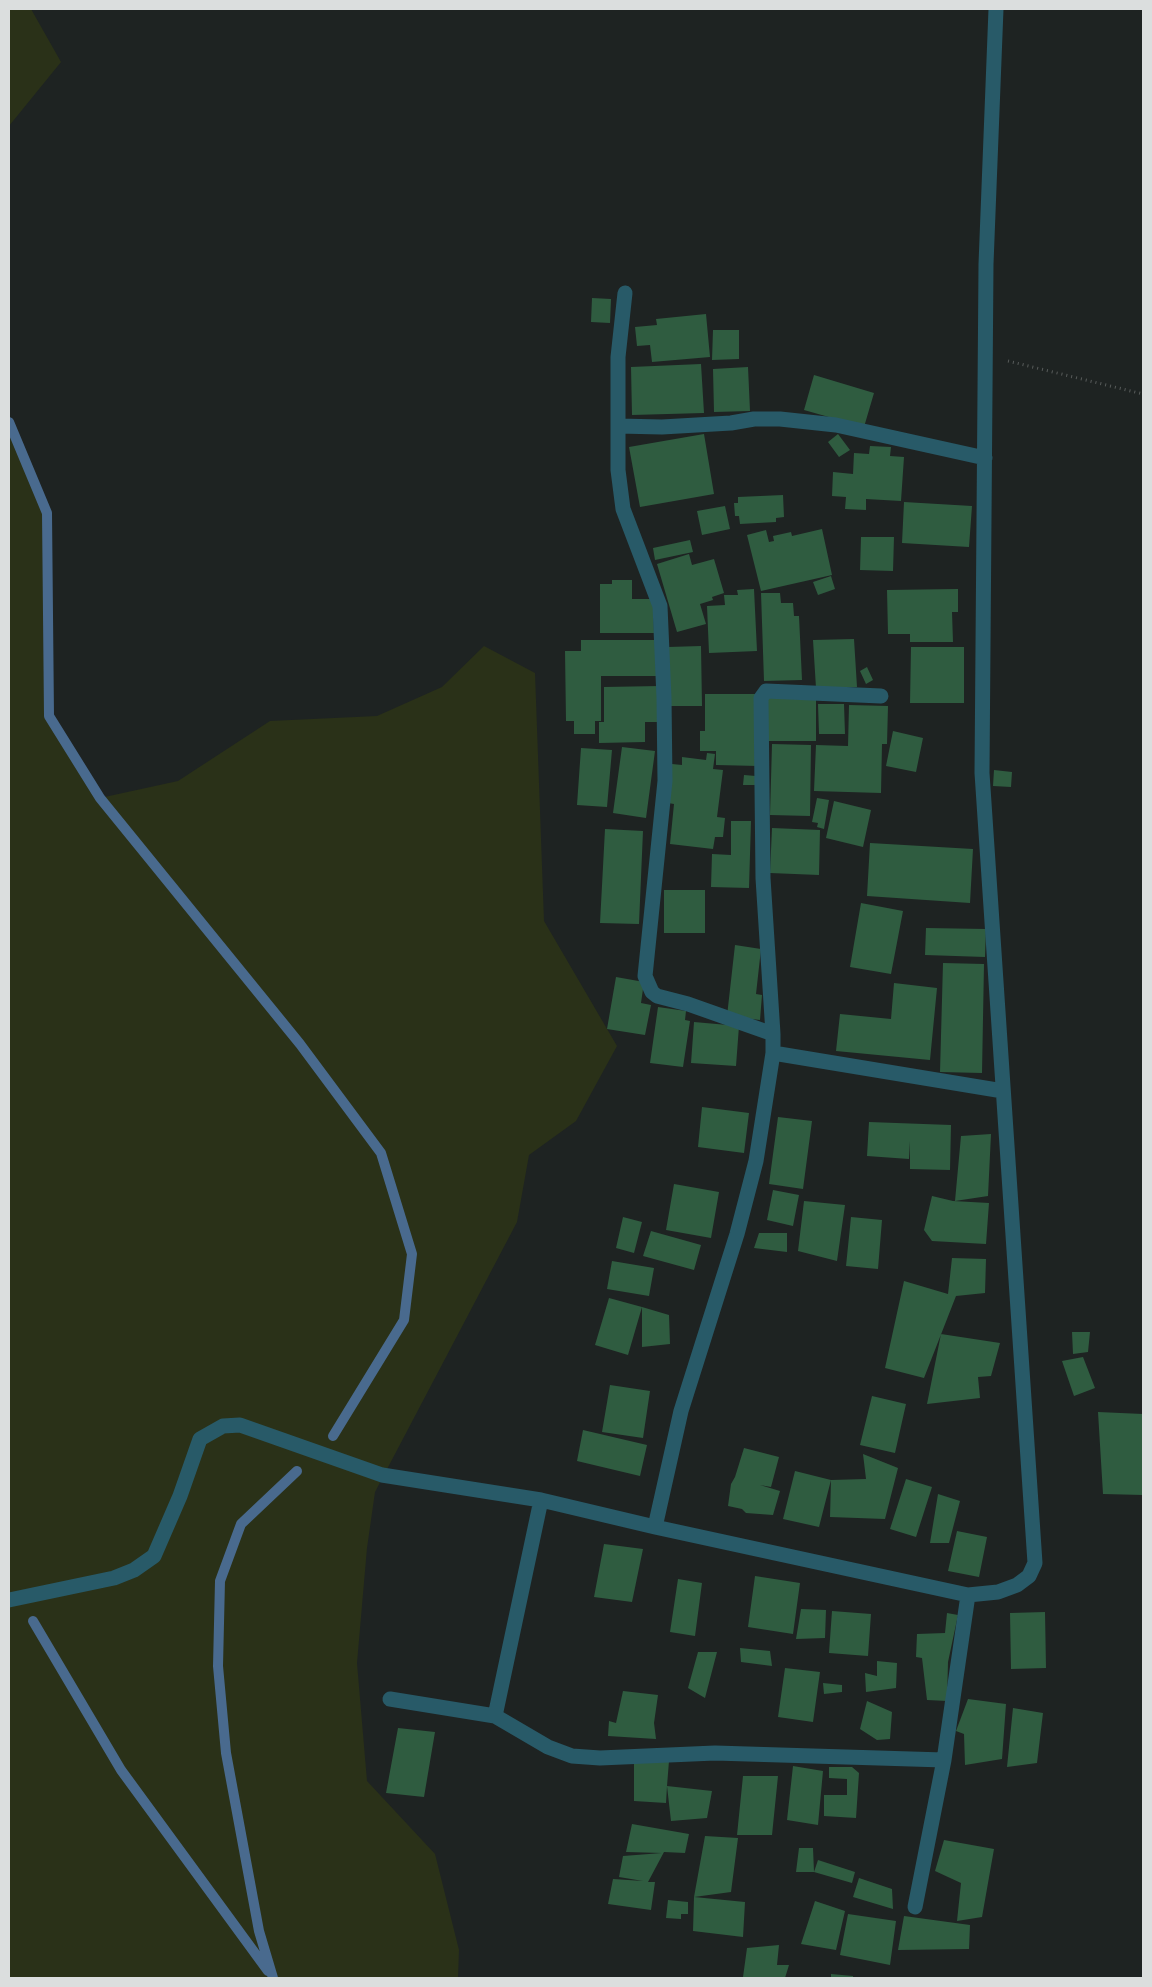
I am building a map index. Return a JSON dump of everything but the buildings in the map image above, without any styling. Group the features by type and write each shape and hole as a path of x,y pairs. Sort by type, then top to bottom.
{"street":[{"path":"9,1600 114,1578 134,1570 154,1556 180,1496 200,1439 223,1426 240,1425 382,1475 541,1500 655,1527 968,1595 998,1592 1017,1585 1029,1576 1035,1563 982,773 986,264 996,9"},
{"path":"624,293 618,357 618,470 623,509 660,606 664,781 645,976 652,992 657,996 688,1004 773,1034"},
{"path":"618,426 662,427 731,423 754,419 780,419 836,425 985,458"},
{"path":"655,1527 681,1411 737,1234 756,1161 773,1053 763,878 761,698 766,691 881,696"},
{"path":"773,1053 1003,1091"},
{"path":"495,1716 541,1500"},
{"path":"914,1907 944,1760 968,1595"},
{"path":"390,1699 495,1716 548,1747 572,1756 600,1758 715,1753 944,1760"}],"path":[{"path":"985,356 1143,394"}],"green space":[{"path":"9,9 31,9 61,62 9,126"},
{"path":"9,422 47,513 49,716 100,798 178,781 270,721 377,716 442,687 484,646 535,673 544,921 617,1046 576,1121 529,1155 517,1222 375,1492 367,1548 357,1663 367,1781 435,1854 459,1950 458,1978 9,1978"}],"waterway":[{"path":"9,422 47,513 49,716 100,798 300,1044 381,1153 412,1254 404,1320 333,1436"},
{"path":"273,1978 259,1931 226,1753 218,1666 220,1581 241,1524 297,1471"},
{"path":"33,1621 121,1770 268,1971"}]}
